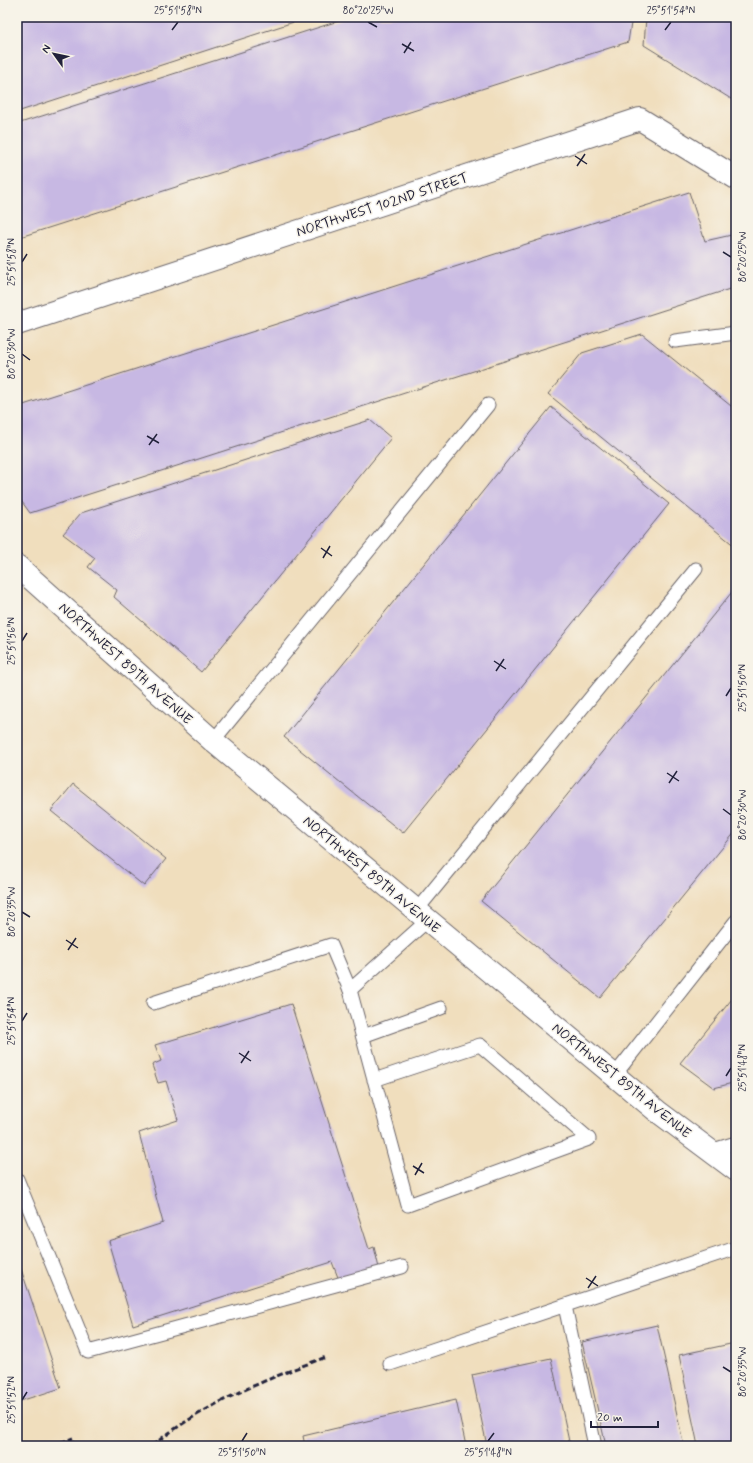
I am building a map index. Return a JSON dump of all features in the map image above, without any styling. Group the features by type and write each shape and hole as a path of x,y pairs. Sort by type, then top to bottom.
{"street":[{"name":"NORTHWEST 102ND STREET","path":"17,324 640,119 736,178"},
{"name":"NORTHWEST 89TH AVENUE","path":"17,566 213,741 614,1076 657,1111 736,1170"}],"lane":[{"path":"675,341 736,333"},
{"path":"213,741 488,405"},
{"path":"350,990 422,916 696,569"},
{"path":"614,1076 736,922"},
{"path":"153,1003 331,945 350,990 363,1036 374,1080 408,1205 589,1139 480,1045 374,1080"},
{"path":"363,1036 441,1008"},
{"path":"710,1151 736,1143"},
{"path":"17,1179 88,1352 402,1267"},
{"path":"390,1364 736,1248"},
{"path":"564,1306 595,1446"}],"building":[{"path":"17,17 309,17 17,112"},
{"path":"351,17 632,17 628,42 17,238 17,124"},
{"path":"646,17 736,17 736,102 644,45"},
{"path":"689,192 705,241 736,234 736,287 30,513 17,495 17,407"},
{"path":"642,334 736,410 736,547 548,394 582,353"},
{"path":"551,407 669,504 403,833 284,737"},
{"path":"370,420 391,438 201,672 114,597 117,590 88,567 95,558 63,534 81,513"},
{"path":"736,587 736,831 600,998 481,901"},
{"path":"73,784 166,859 144,886 51,811"},
{"path":"736,994 736,1082 714,1088 680,1063"},
{"path":"291,1004 369,1249 374,1247 379,1268 339,1280 332,1262 133,1325 108,1241 163,1223 139,1133 178,1120 166,1081 158,1083 152,1065 161,1061 155,1045"},
{"path":"20,1266 61,1388 17,1402 17,1267"},
{"path":"657,1325 684,1446 606,1446 582,1342"},
{"path":"735,1343 736,1446 698,1446 679,1355"},
{"path":"551,1358 570,1446 487,1446 472,1375"},
{"path":"456,1400 466,1446 305,1446 303,1436"}],"railway":[{"path":"152,1446 192,1418 235,1394 326,1357"},
{"path":"52,1446 73,1438"}]}
